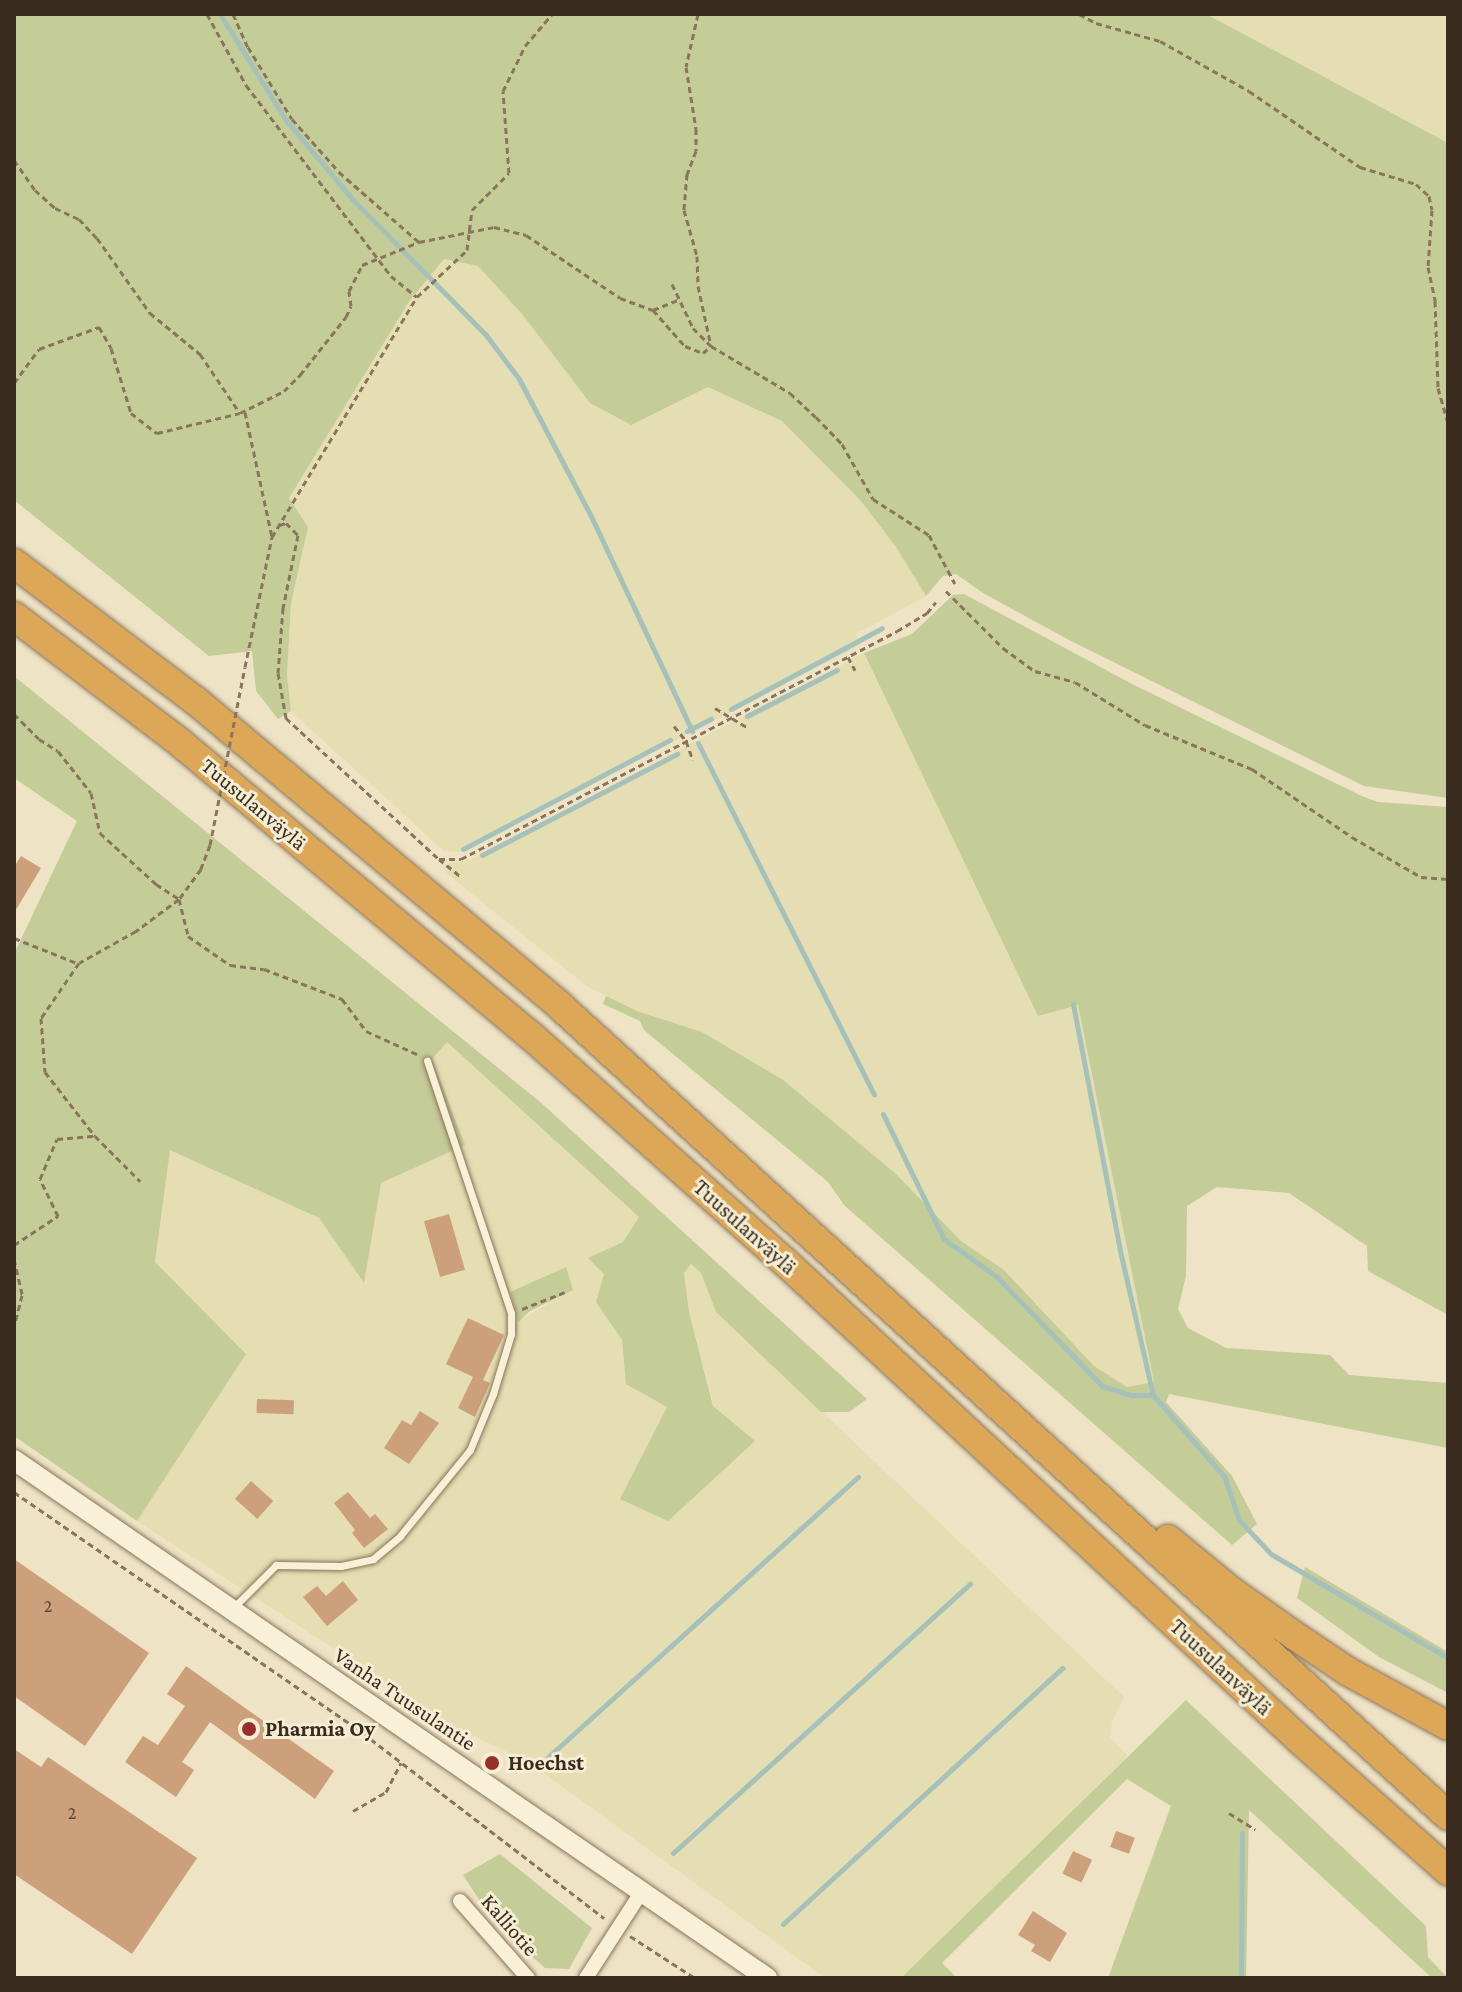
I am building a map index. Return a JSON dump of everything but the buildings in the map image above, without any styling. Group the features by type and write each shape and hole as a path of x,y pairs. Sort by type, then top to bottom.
{"highway":[{"name":"Tuusulanväylä","path":"14,563 196,701 559,1005 1448,1816"},
{"name":"Tuusulanväylä","path":"14,616 177,740 529,1034 795,1272 1300,1740 1448,1871"},
{"path":"1072,1473 1173,1542 1231,1591 1308,1645 1444,1722"},
{"path":"1300,1740 1448,1893"}],"main road":[{"name":"Vanha Tuusulantie","path":"14,1460 767,1978"}],"street":[{"path":"586,1978 642,1891"},
{"name":"Kalliotie","path":"460,1901 528,1978"}],"lane":[{"path":"231,1609 276,1565 341,1566 373,1559 400,1536 470,1450 497,1379 511,1334 511,1313 427,1061"}],"path":[{"path":"207,14 246,85 391,276 417,297"},
{"path":"233,14 248,47 292,119 339,172 419,242"},
{"path":"140,1181 95,1136 45,1072 41,1018 79,963 136,931 179,899 201,869 210,845 272,537 417,297 467,250 472,210 509,173 503,91 525,46 552,14"},
{"path":"698,14 686,67 696,129 696,151 687,174 684,210 697,256 698,286 711,346"},
{"path":"1079,14 1096,23 1160,41 1249,91 1360,167 1416,184 1429,196 1432,210 1428,267 1435,301 1438,388 1448,422"},
{"path":"14,160 45,199 55,208 79,219 97,238 150,313 200,354 242,412 272,537"},
{"path":"14,383 39,349 99,327 111,348 131,413 157,433 242,412 284,391 300,375 346,317 351,306 349,291 362,265 419,242 494,227 526,235 620,298 653,310 685,346 703,353 711,346"},
{"path":"672,284 693,328 711,346 790,393 816,417 842,444 873,499 929,535 955,584"},
{"path":"653,310 678,300"},
{"path":"279,525 286,523 298,535 283,608 278,673 286,718 460,876"},
{"path":"946,591 1003,648 1035,671 1075,682 1145,725 1252,769 1352,837 1421,877 1448,879"},
{"path":"439,859 461,859 848,657 927,613 936,602"},
{"path":"848,657 855,670"},
{"path":"715,708 747,727"},
{"path":"14,714 39,739 58,751 91,793 100,833 156,884 179,899 188,936 230,965 264,969 342,999 366,1031 403,1045 427,1061"},
{"path":"674,726 686,741 693,760"},
{"path":"14,938 79,963"},
{"path":"14,1245 58,1216 40,1179 57,1139 95,1136"},
{"path":"14,1259 22,1295 14,1327"},
{"path":"511,1313 565,1292"},
{"path":"14,1492 355,1727 618,1928 695,1978"},
{"path":"353,1811 386,1792 401,1763"},
{"path":"1229,1813 1255,1829"}],"shaded area":[{"path":"1206,14 1448,14 1448,143"},
{"path":"443,259 478,266 522,314 590,403 630,425 708,386 782,421 861,501 896,547 926,596 856,634 860,645 459,852 444,851 291,711 287,675 291,603 308,527 288,498 410,300"},
{"path":"864,653 1038,1015 1078,1005 1154,1382 1127,1387 1094,1366 1004,1270 961,1241 896,1174 702,1032 637,1011 588,987 446,873 445,864 470,860"},
{"path":"447,1042 639,1217 604,1274 596,1302 622,1340 626,1384 714,1406 689,1312 684,1273 691,1264 701,1273 716,1312 1124,1697 1112,1721 1110,1737 1128,1756 901,1978 825,1978 530,1763 454,1726 137,1521 246,1354 155,1262 170,1149 319,1218 363,1282 381,1183 464,1145 432,1059","holes":["565,1267 572,1290 518,1321 511,1292"]}],"green space":[{"path":"14,14 1206,14 1448,143 1448,798 1364,786 1069,640 983,593 956,574 943,576 926,596 896,547 861,501 782,421 708,387 631,425 590,403 522,314 478,266 444,259 410,300 289,498 308,527 291,603 287,675 291,711 278,719 256,691 252,651 209,656 14,500"},
{"path":"964,594 1134,685 1364,797 1378,802 1448,807 1448,1315 1368,1271 1367,1246 1289,1193 1217,1187 1187,1206 1186,1276 1178,1309 1188,1328 1226,1348 1330,1355 1349,1375 1448,1383 1448,1448 1169,1394 1166,1402 1232,1476 1257,1524 1232,1545 845,1206 828,1182 644,1030 640,1021 603,1004 606,996 637,1011 702,1032 783,1080 896,1174 961,1241 1004,1270 1094,1366 1127,1387 1154,1382 1078,1005 1038,1016 864,653 912,634 953,595"},
{"path":"14,676 539,1101 867,1399 849,1412 821,1412 716,1312 701,1273 691,1264 684,1273 689,1312 713,1406 755,1441 668,1521 620,1499 667,1407 626,1384 622,1340 596,1302 604,1274 588,1258 623,1242 639,1217 447,1042 432,1059 465,1145 381,1183 364,1283 319,1218 170,1150 155,1262 246,1354 137,1521 14,1436 14,954 77,821 14,778"},
{"path":"566,1267 573,1290 530,1311 518,1322 510,1292"},
{"path":"1305,1567 1448,1652 1448,1693 1379,1657 1297,1598"},
{"path":"1186,1700 1426,1926 1428,1957 1448,1978 1432,1978 1249,1810 1246,1978 1108,1978 1171,1806 1127,1779 942,1963 957,1978 901,1978"},
{"path":"500,1854 592,1928 569,1969 545,1968 495,1924 463,1875"}],"waterway":[{"path":"220,14 285,119 355,202 486,335 519,379 590,514 692,731"},
{"path":"731,709 882,628"},
{"path":"747,716 837,670"},
{"path":"687,731 711,719"},
{"path":"463,849 670,740"},
{"path":"698,743 874,1094"},
{"path":"482,855 677,754"},
{"path":"1073,1004 1120,1251 1153,1395"},
{"path":"883,1114 944,1239 997,1277 1102,1386 1131,1395 1153,1395 1224,1476 1239,1520 1271,1554 1448,1658"},
{"path":"548,1757 858,1477"},
{"path":"673,1853 970,1584"},
{"path":"783,1924 1062,1668"},
{"path":"1241,1978 1242,1833"}],"place":[{"name":"Pharmia Oy","path":"249,1729"},
{"name":"Hoechst","path":"492,1763"}]}
